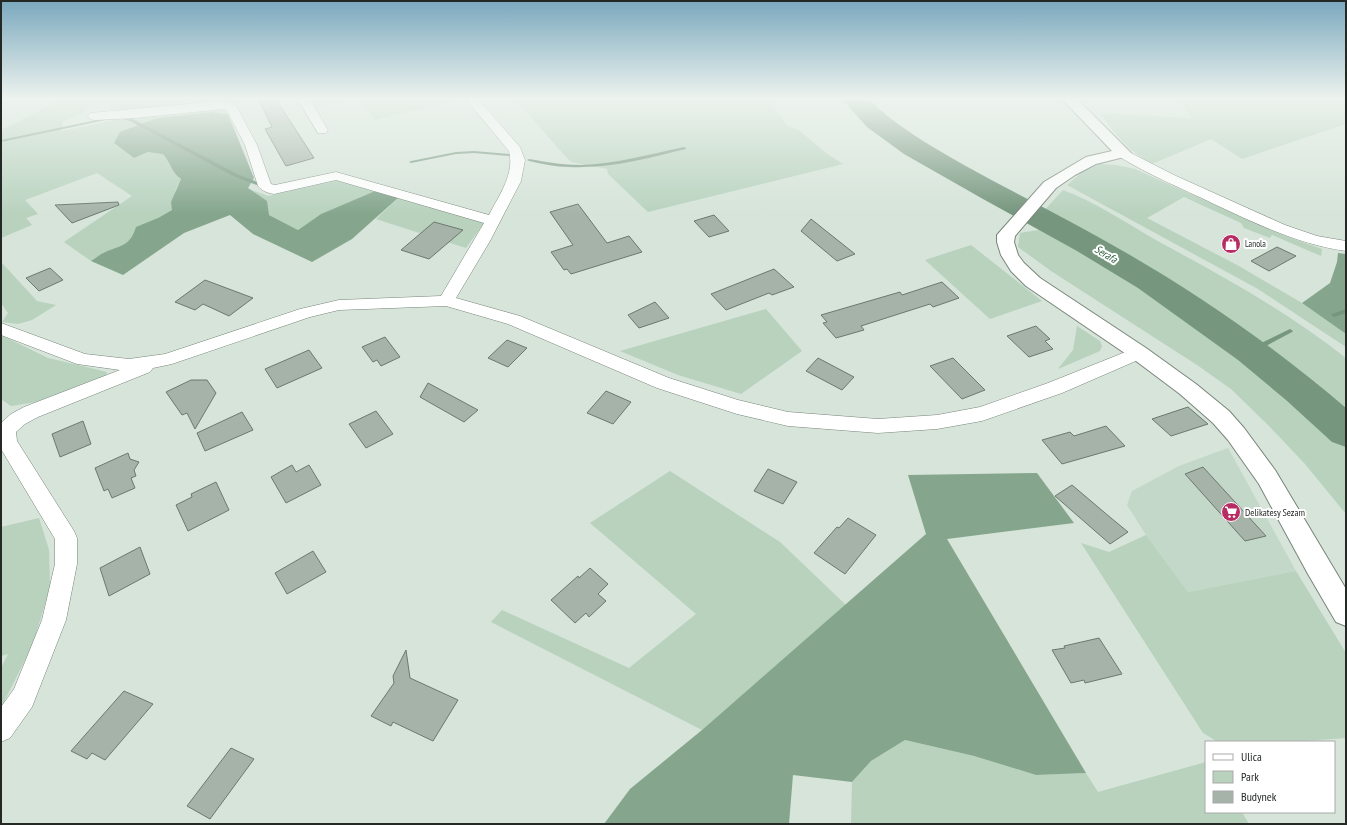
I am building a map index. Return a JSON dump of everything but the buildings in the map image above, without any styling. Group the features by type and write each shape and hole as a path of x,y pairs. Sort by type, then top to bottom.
{"street":[{"path":"247,136 251,145 265,186 274,190 336,176 493,221"},
{"path":"446,301 493,221 514,181 518,160 515,150 504,136"},
{"path":"1106,136 1122,153 1156,172 1272,225 1317,241 1346,246"},
{"path":"1122,153 1085,162 1050,185 1006,235 1005,242 1010,256 1019,270 1045,290 1139,354 1206,403 1236,434 1267,477 1316,566 1346,613"},
{"path":"1,729 23,698 54,620 66,564 66,538 7,442 6,430 18,419 31,412 166,360 306,313 339,305 446,301 514,320 664,383 737,407 788,419 878,426 937,422 982,414 1055,388 1139,354"},
{"path":"1,329 83,360 129,365 166,360"}],"shaded area":[{"path":"118,136 237,136 254,178 248,188 267,201 269,215 298,230 321,214 375,191 399,197 352,239 312,262 253,234 230,215 184,233 123,275 91,261 103,253 125,244 131,238 136,227 158,218 172,210 171,202 181,179 175,173 163,154 148,152 134,158 114,143"},
{"path":"1338,253 1346,254 1346,334 1302,303 1330,283 1337,262"},
{"path":"1228,448 1296,571 1188,592 1146,535 1127,505 1132,491 1179,466"},
{"path":"1037,473 1074,523 947,539 1086,773 1036,775 974,756 905,740 871,761 852,782 793,775 789,824 604,824 630,789 702,730 926,534 908,475"}],"green space":[{"path":"1,136 125,136 114,143 134,158 148,152 163,153 175,173 181,179 176,189 172,210 158,218 122,247 104,252 91,261 64,242 132,196 97,173 25,200 38,214 26,218 32,225 1,238"},
{"path":"548,136 807,136 826,153 843,164 648,212 608,174 607,169 571,162"},
{"path":"1118,136 1309,136 1242,159 1211,139 1152,164 1143,159"},
{"path":"1100,164 1116,165 1135,169 1280,234 1322,249 1321,256 1272,235 1270,238 1244,228 1241,223 1184,197 1147,218 1239,266 1302,303 1346,334 1346,347 1258,289 1067,185 1082,172"},
{"path":"339,180 375,191 321,214 298,230 269,215 247,188 268,196"},
{"path":"1063,190 1098,206 1253,294 1324,341 1346,358 1346,410 1257,341 1133,261 1041,214"},
{"path":"399,197 480,220 484,223 466,248 376,219"},
{"path":"1045,229 1207,330 1303,406 1346,445 1346,514 1305,464 1231,389 1197,365 1051,271 1018,247 1020,233"},
{"path":"971,245 1042,301 990,319 925,260"},
{"path":"1,262 37,301 56,305 32,320 18,324 2,322 8,313 1,303"},
{"path":"766,309 802,351 741,394 678,375 620,351"},
{"path":"1077,326 1100,341 1102,346 1100,351 1058,369 1073,350"},
{"path":"1,335 48,358 107,372 106,377 36,402 11,406 1,399"},
{"path":"670,471 780,542 846,605 702,730 491,622 502,610 629,668 696,614 590,523"},
{"path":"39,518 49,550 50,587 33,644 1,708 1,668 8,654 1,656 1,527"},
{"path":"1146,535 1188,592 1296,571 1346,653 1346,738 1304,741 1216,741 1203,733 1081,543 1109,552"},
{"path":"905,740 974,756 1036,775 1086,773 1098,792 1205,762 1205,813 1243,813 1249,824 851,824 852,782 871,761"}],"waterway":[{"path":"1,141 22,136"},
{"path":"162,136 235,175 259,184"},
{"name":"Serafa","path":"898,136 914,148 993,193 1088,244 1150,281 1251,351 1300,390 1346,431"},
{"path":"529,160 568,165 594,166 633,160 684,148"},
{"path":"411,162 456,153 474,152 509,155"},
{"path":"1334,315 1346,311"},
{"path":"1251,351 1290,331"}],"place":[{"name":"Lanola","path":"1231,244"},
{"name":"Delikatesy Sezam","path":"1231,512"}]}
